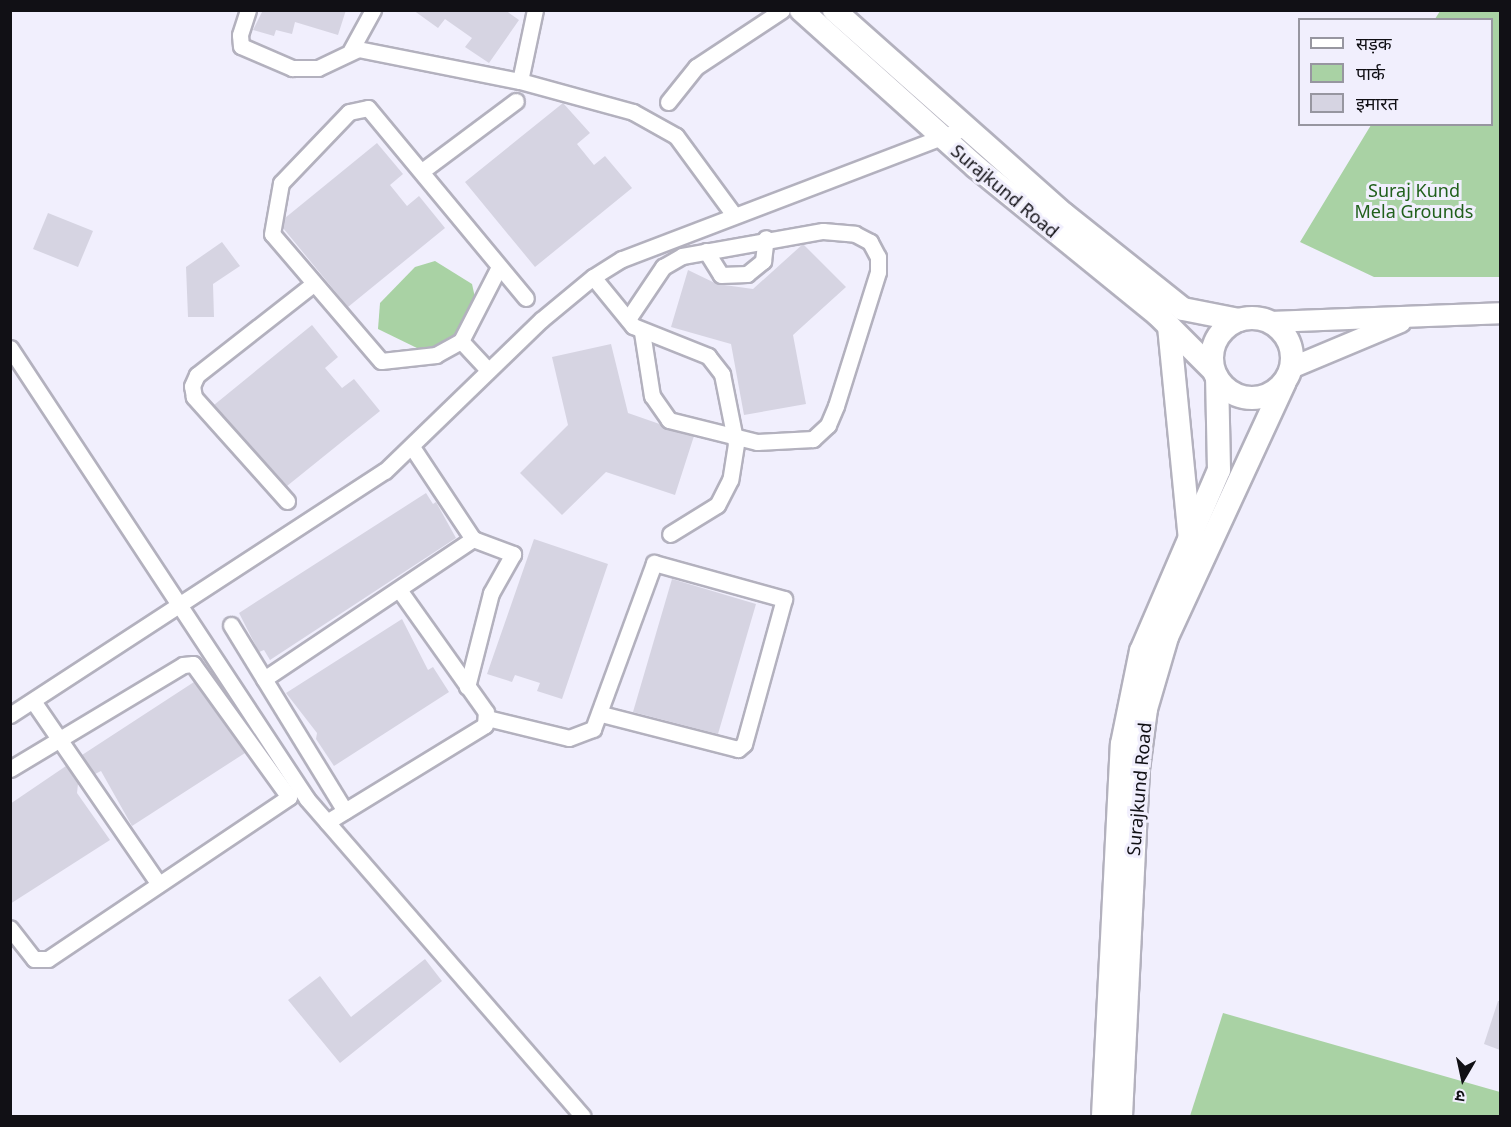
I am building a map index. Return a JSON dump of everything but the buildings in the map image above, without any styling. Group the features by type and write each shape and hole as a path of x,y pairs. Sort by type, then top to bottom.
{"main road":[{"name":"Surajkund Road","path":"801,10 941,137 1169,326 1214,373 1220,470 1142,651 1122,744 1103,1116"},
{"name":"Surajkund Road","path":"834,10 965,128 1183,309 1239,320"},
{"path":"1239,320 1270,322 1290,344 1288,375 1267,396 1252,399 1236,395 1214,373 1220,334 1239,320"},
{"path":"1169,326 1190,541"},
{"name":"Surajkund Road","path":"1121,1116 1138,769 1146,709 1167,637 1288,375"}],"street":[{"path":"248,10 240,35 249,52 307,70 351,50 520,81 660,123 676,136 734,215"},
{"path":"351,50 373,10"},
{"path":"520,81 535,10"},
{"path":"669,102 696,67 782,10"},
{"path":"422,171 516,101"},
{"path":"499,267 461,341 436,355 381,361 272,234 272,217 285,176 349,112 359,108 373,113 526,298"},
{"path":"10,715 385,471 488,370 593,277 622,259 965,128"},
{"path":"628,319 663,267 682,256 803,231 855,234 870,242 878,272 836,406 821,434 776,444 693,428 669,420 657,408 642,332"},
{"path":"706,251 721,275 747,274 763,261 766,238"},
{"path":"593,277 628,319 642,332 716,364 734,436 725,494 699,520 670,534"},
{"path":"287,501 194,397 192,386 198,375 313,284"},
{"path":"1270,322 1500,313"},
{"path":"1288,375 1333,347 1421,315"},
{"path":"461,341 488,370"},
{"path":"10,348 302,791 583,1116"},
{"path":"412,447 473,539 513,554 491,593 466,687"},
{"path":"264,679 400,591 473,539"},
{"path":"400,591 487,718 568,738 593,729 602,714 654,563 784,599 744,744 738,749 602,714"},
{"path":"231,625 345,811"},
{"path":"10,769 183,665 194,664 288,794 287,801 43,961 34,959 10,928"},
{"path":"33,701 159,884"},
{"path":"327,822 480,730 487,718"}],"green space":[{"name":"Suraj Kund Mela Grounds","path":"1440,11 1500,11 1500,277 1374,277 1300,242 1370,126 1493,126 1493,18 1436,18"},
{"path":"435,261 472,284 476,302 465,330 436,351 419,349 378,329 380,303 415,267"},
{"path":"1223,1013 1500,1092 1500,1116 1190,1116"}]}
